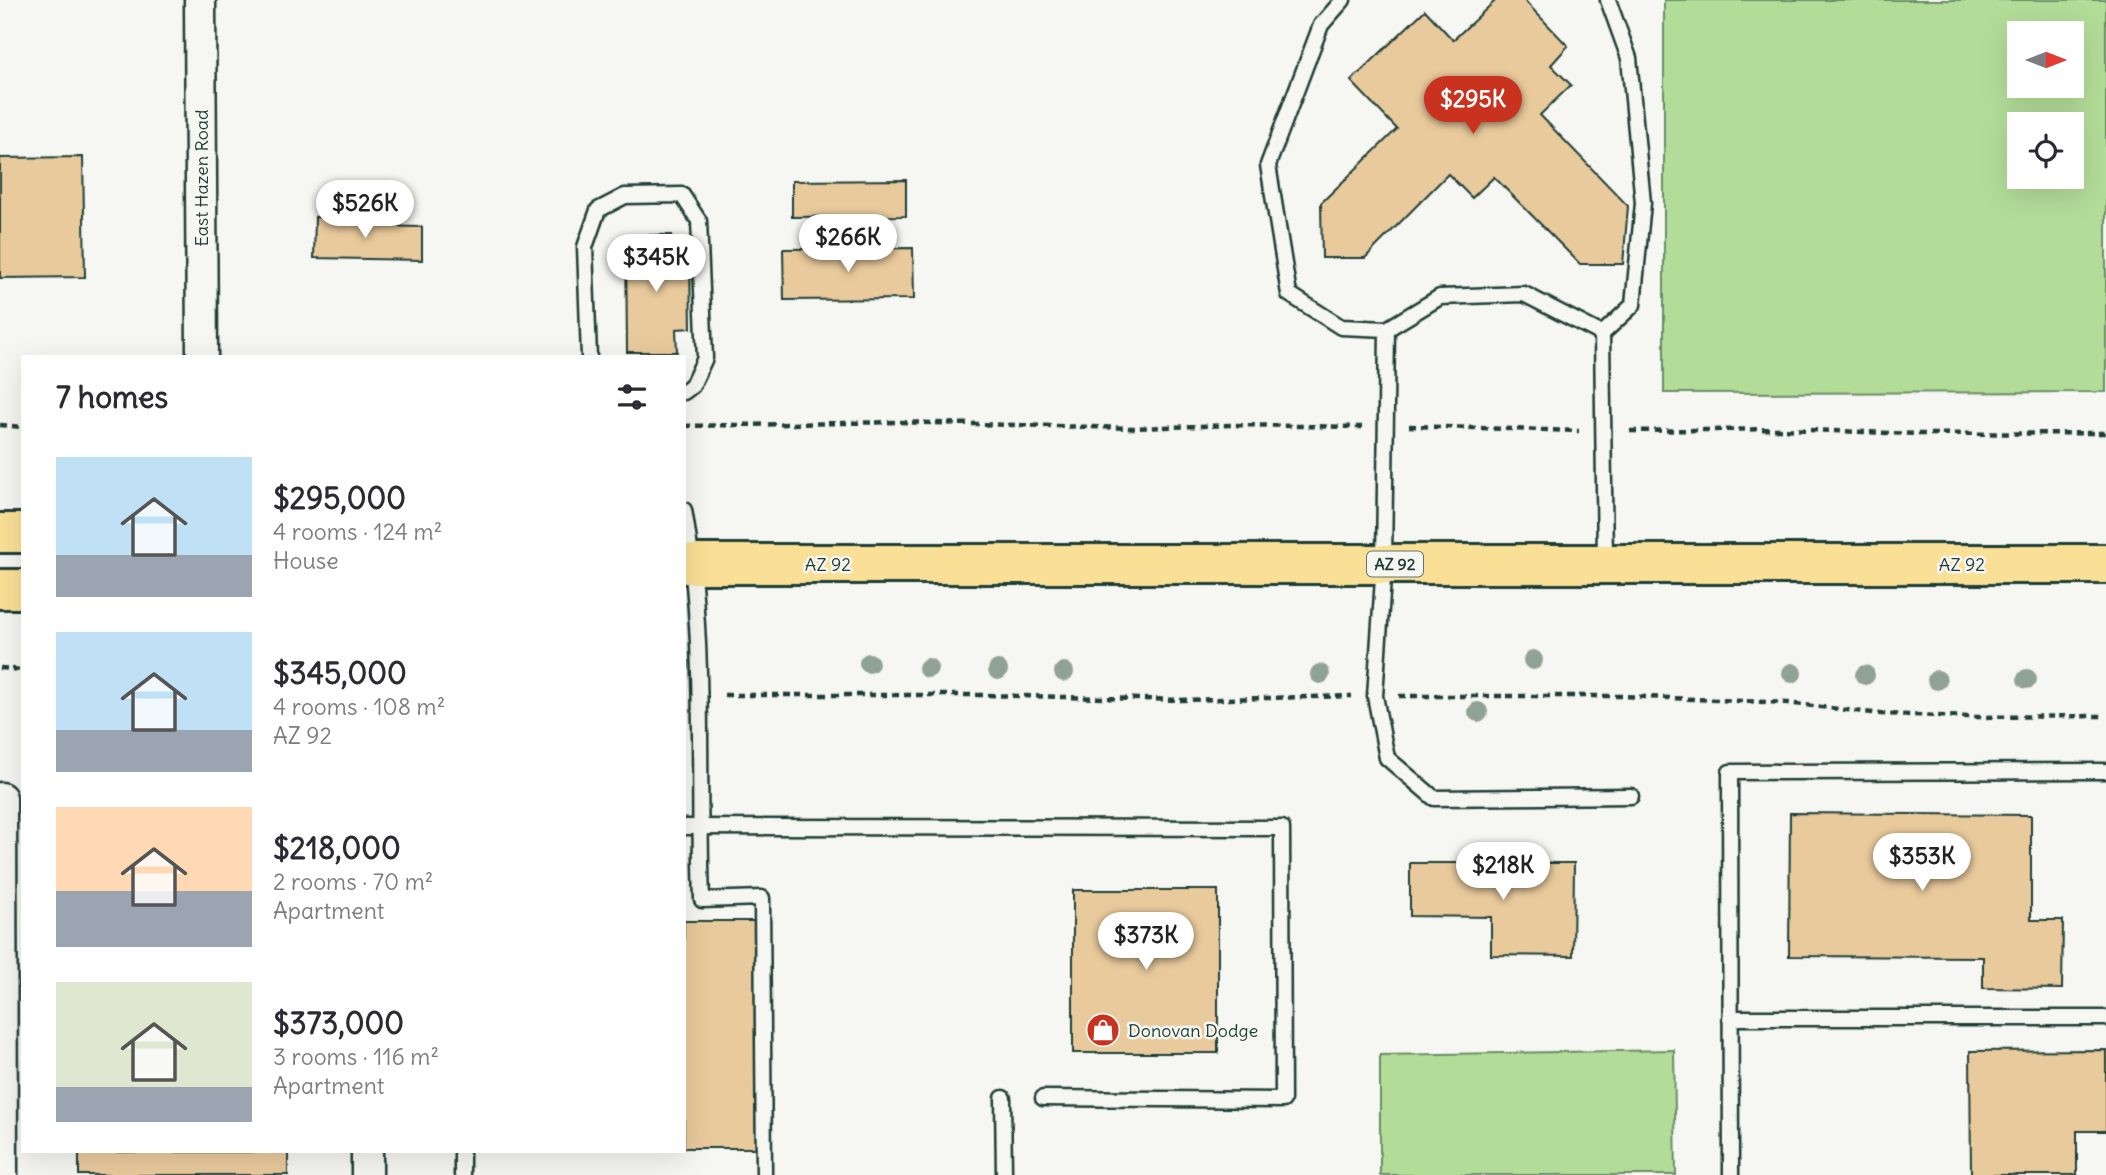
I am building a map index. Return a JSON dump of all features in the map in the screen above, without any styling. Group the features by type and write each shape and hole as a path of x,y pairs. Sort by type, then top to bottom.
{"main road":[{"path":"0,533 21,533"},
{"name":"AZ 92","path":"689,564 2106,564"},
{"path":"0,589 21,589"}],"street":[{"name":"East Hazen Road","path":"200,0 202,355"},
{"path":"2,1175 0,798 21,803"},
{"path":"367,1153 367,1175"}],"lane":[{"path":"1343,0 1321,25 1268,165 1289,295 1341,327 1387,328 1440,297 1524,295 1602,334"},
{"path":"1605,564 1602,334 1633,305 1643,203 1629,58 1608,0"},
{"path":"589,355 585,247 598,210 625,196 682,195 699,221 705,358 692,386 686,390"},
{"path":"1387,328 1384,564 1375,696 1387,758 1434,798 1631,796"},
{"path":"686,532 701,695 692,827 702,900 762,898 764,1175"},
{"path":"1731,1175 1730,772 2106,771"},
{"path":"692,827 1282,828 1283,1100 1043,1098"},
{"path":"1730,1018 2106,1018"},
{"path":"1003,1098 1004,1175"},
{"path":"462,1153 462,1175"}],"path":[{"path":"0,425 21,427"},
{"path":"0,668 21,670"}],"green space":[{"path":"1664,0 2106,0 2106,392 1664,393"},
{"path":"1674,1050 1676,1175 1380,1175 1380,1055"}],"building":[{"path":"1496,0 1524,0 1568,46 1551,65 1571,85 1540,115 1628,206 1623,264 1580,264 1494,177 1472,198 1448,174 1365,258 1322,258 1321,203 1397,129 1351,81 1425,10 1453,40"},
{"path":"83,157 85,277 0,278 0,158"},
{"path":"906,180 906,216 792,217 792,181"},
{"path":"315,217 372,218 371,226 422,227 422,260 314,258"},
{"path":"626,235 672,235 672,260 690,260 691,328 676,329 677,352 627,352"},
{"path":"913,248 914,299 784,300 783,249"},
{"path":"1790,813 2031,815 2031,920 2063,920 2062,989 1983,988 1983,957 1789,956"},
{"path":"1410,863 1574,863 1573,956 1491,955 1491,917 1410,916"},
{"path":"1073,890 1218,890 1218,1053 1073,1053"},
{"path":"686,921 755,921 756,1148 686,1148"},
{"path":"2106,1050 2106,1131 2077,1131 2077,1175 1971,1175 1970,1051"},
{"path":"79,1153 288,1153 288,1175 79,1175"}],"place":[{"name":"Donovan Dodge","path":"1103,1030"}]}
